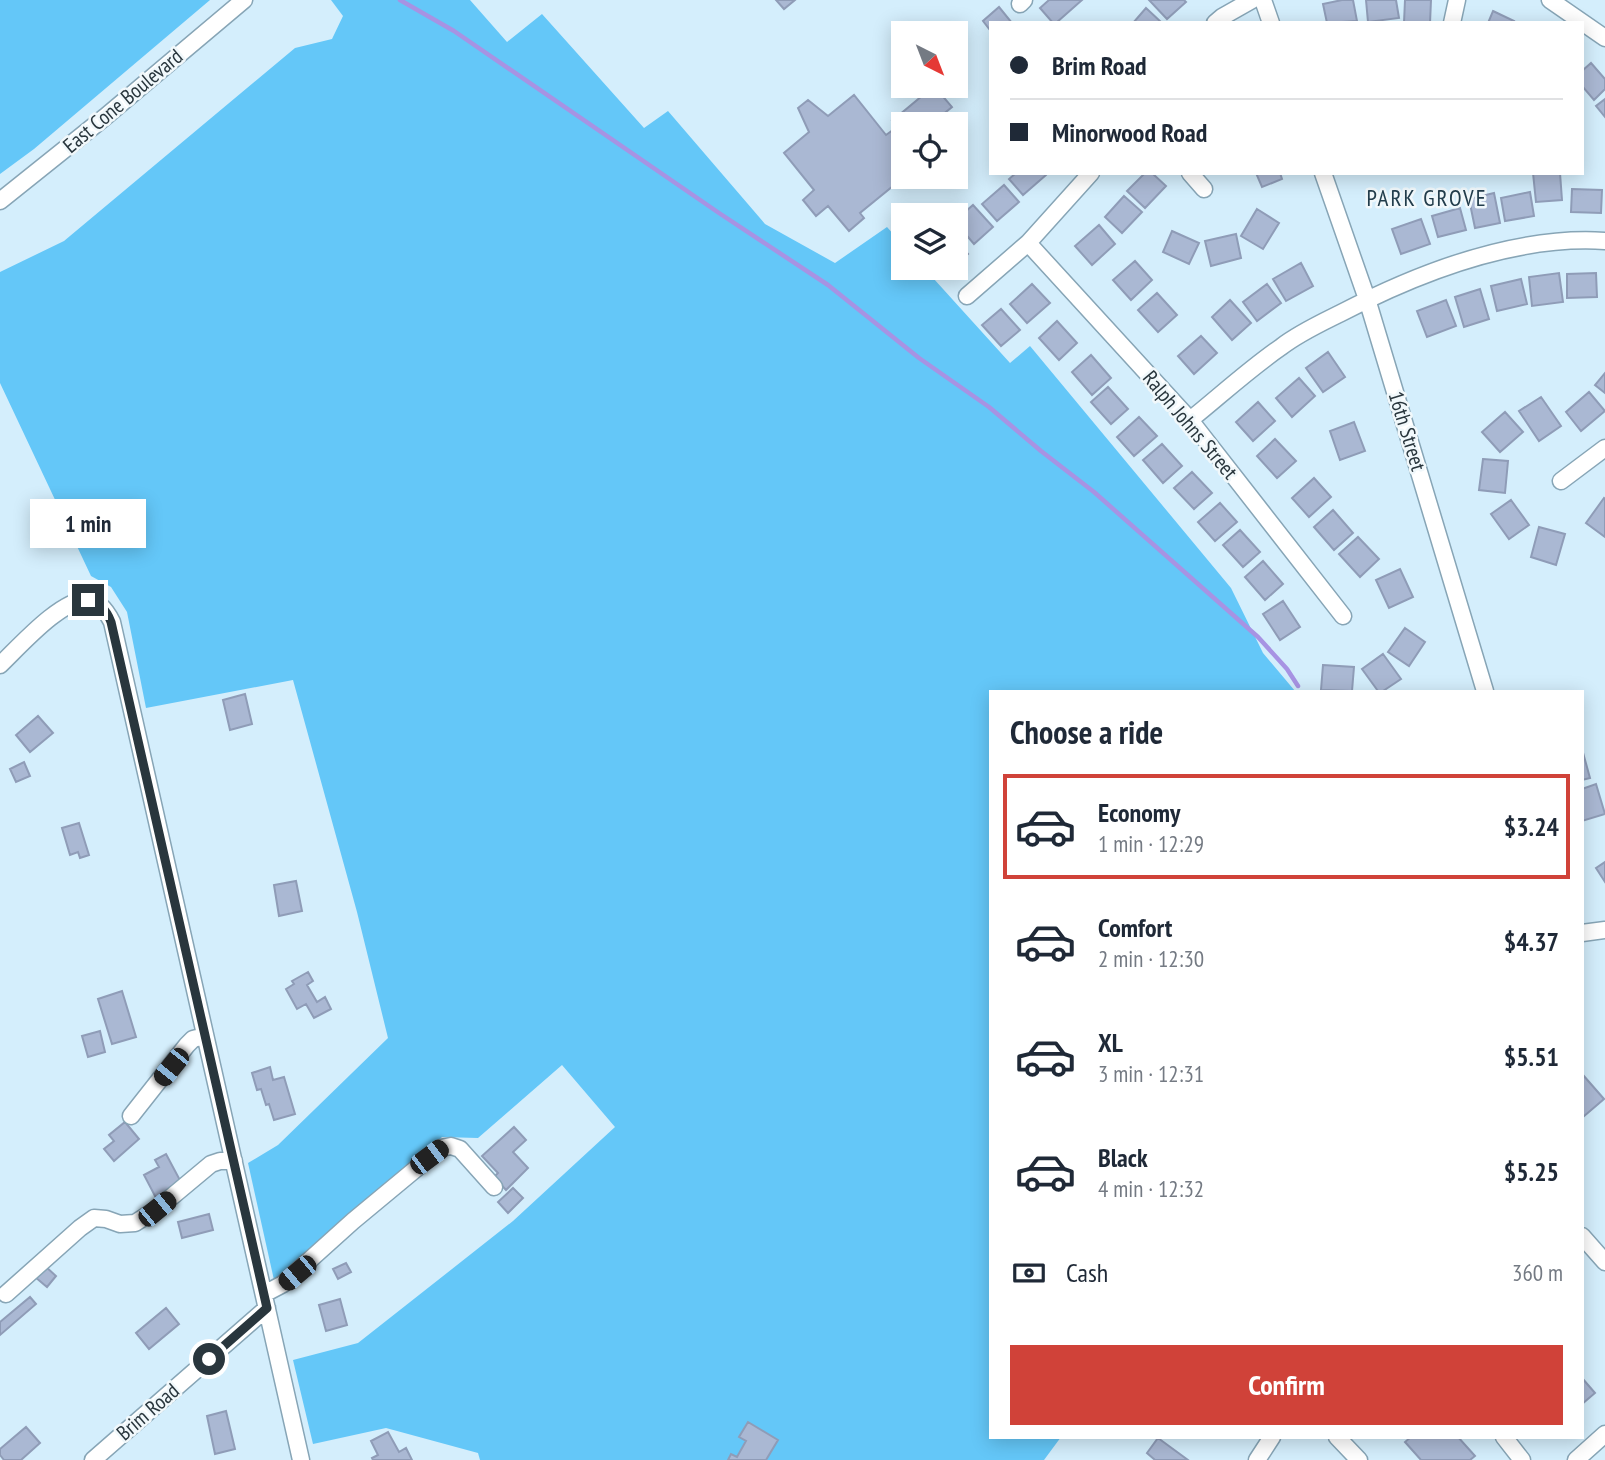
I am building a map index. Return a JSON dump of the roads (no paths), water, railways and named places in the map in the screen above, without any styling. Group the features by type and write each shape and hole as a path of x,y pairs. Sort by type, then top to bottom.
{"street":[{"name":"East Cone Boulevard","path":"0,201 244,0"},
{"path":"1217,21 1252,0"},
{"path":"1263,0 1270,21"},
{"path":"1452,21 1457,0"},
{"path":"1550,0 1580,21"},
{"path":"1584,23 1605,38"},
{"path":"967,296 1028,243 1089,175"},
{"path":"1192,175 1204,189"},
{"name":"16th Street","path":"1324,175 1367,299 1485,690"},
{"path":"1190,420 1283,345 1367,299 1403,283 1489,253 1549,242 1605,241"},
{"name":"Ralph Johns Street","path":"1028,243 1190,420 1343,616"},
{"path":"1561,481 1605,448"},
{"path":"0,664 60,609 88,600 107,612 301,1460"},
{"path":"1584,933 1605,930"},
{"path":"131,1116 187,1045 193,1039 205,1036"},
{"name":"Brim Road","path":"93,1460 353,1221 441,1148 451,1146 460,1149 494,1187"},
{"path":"6,1294 80,1228 94,1219 106,1219 120,1224 135,1223 157,1209 211,1164 233,1161"},
{"path":"1584,1238 1605,1262"},
{"path":"1576,1460 1605,1434"},
{"path":"1257,1460 1271,1439"},
{"path":"1339,1439 1359,1460"},
{"path":"1506,1439 1522,1460"}],"waterway":[{"path":"400,0 454,31 828,285 919,358 989,407 1094,492 1258,637 1287,669 1298,686"}],"district":[{"name":"PARK GROVE","path":"1427,198"}]}
